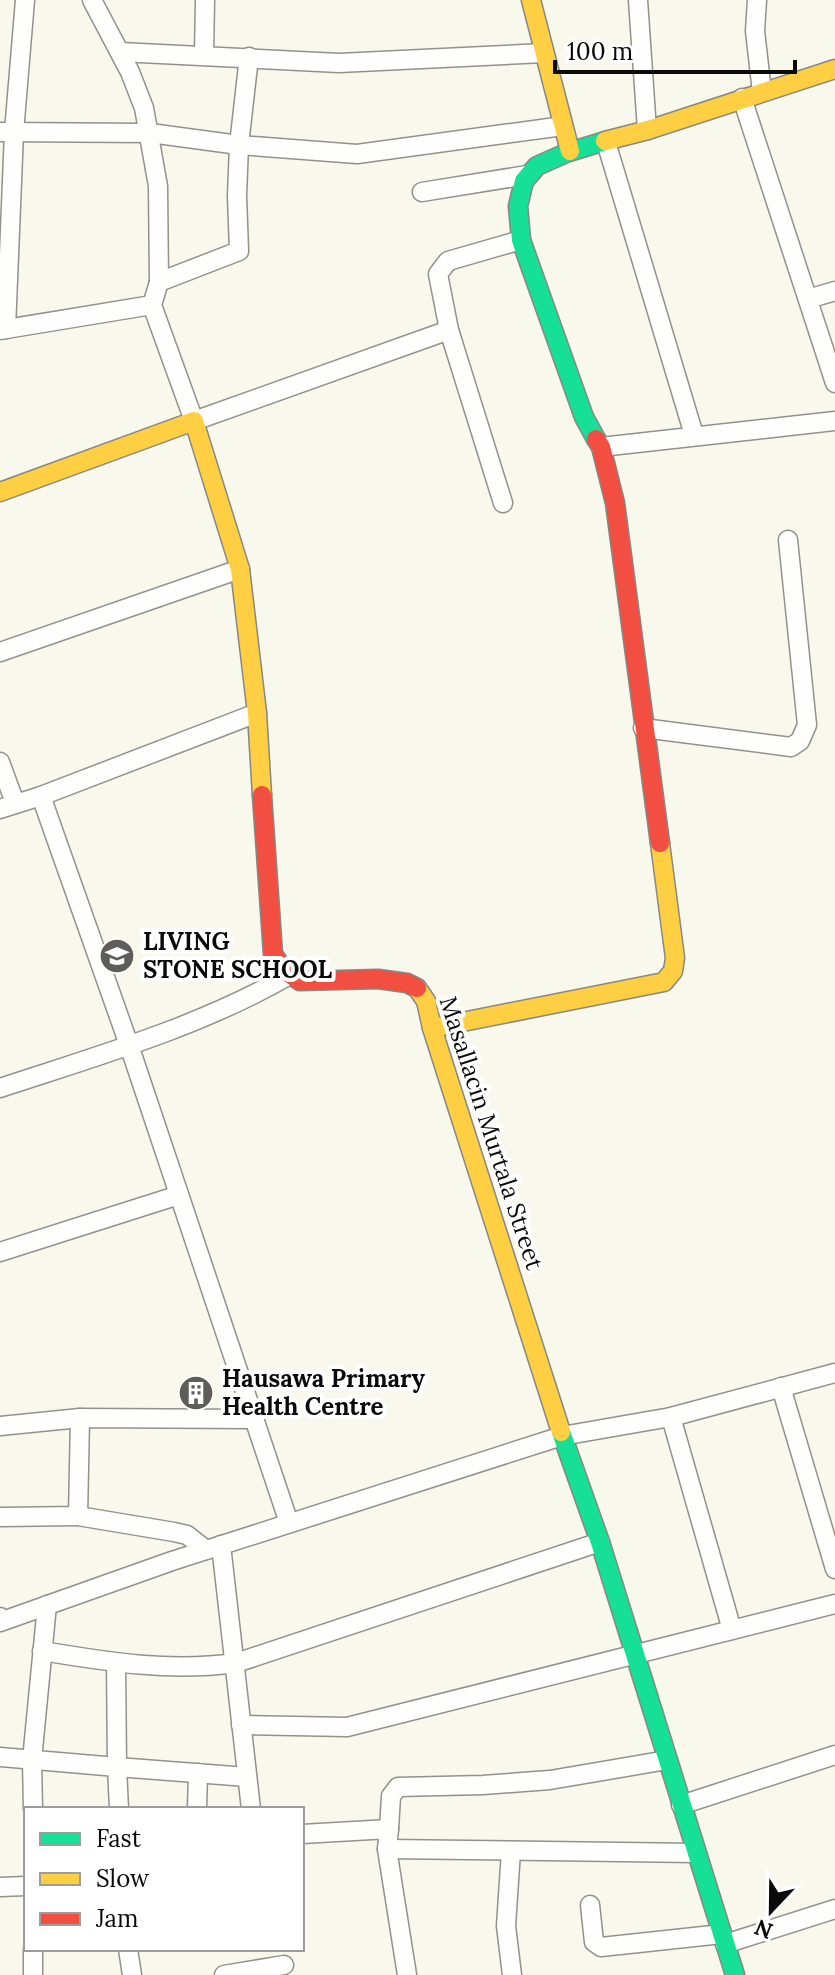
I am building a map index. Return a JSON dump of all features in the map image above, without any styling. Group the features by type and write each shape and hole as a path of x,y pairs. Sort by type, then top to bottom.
{"street":[{"path":"25,0 7,132 3,329 152,305"},
{"path":"0,1088 129,1045 253,996 288,976 273,954 257,713 240,569 194,421 152,305 159,282 158,186 144,108 120,52 92,0"},
{"path":"204,55 205,0"},
{"path":"531,0 570,151"},
{"path":"638,0 647,130"},
{"path":"757,0 755,31 762,92"},
{"path":"120,52 339,63 544,53"},
{"path":"159,282 239,251 239,145 249,57"},
{"path":"422,192 527,175 570,151 647,130 835,69"},
{"path":"742,98 835,383"},
{"path":"7,132 150,133 239,145 357,154 563,126"},
{"path":"606,142 694,435"},
{"path":"432,1028 664,982 673,971 675,958 615,503 601,447 584,417 521,240 518,212 527,175"},
{"path":"503,503 449,330 438,274 448,261 521,240"},
{"path":"808,299 835,291"},
{"path":"0,492 449,330"},
{"path":"601,447 835,421"},
{"path":"643,728 791,747 800,741 807,725 788,540"},
{"path":"0,652 240,569"},
{"path":"0,762 7,806 41,796 257,713"},
{"path":"41,796 129,1045 289,1523"},
{"name":"Masallacin Murtala Street","path":"288,976 300,981 405,982 417,988 426,999 432,1028 562,1436 600,1542 735,1975"},
{"path":"0,1252 179,1195"},
{"path":"0,1617 0,1622 213,1548 562,1436 671,1417 835,1373"},
{"path":"781,1387 835,1569"},
{"path":"671,1417 732,1630"},
{"path":"0,1426 80,1418 254,1419"},
{"path":"78,1516 80,1418"},
{"path":"0,1517 78,1516 187,1535 213,1548"},
{"path":"42,1651 173,1668 236,1663 600,1542"},
{"path":"213,1548 236,1663 251,1807"},
{"path":"241,1725 347,1727 835,1604"},
{"path":"33,1807 32,1760 47,1605"},
{"path":"116,1663 119,1807"},
{"path":"681,1805 835,1755"},
{"path":"0,1757 247,1777"},
{"path":"407,1975 387,1849 391,1796 398,1787 550,1780 667,1760"},
{"path":"197,1807 198,1773"},
{"path":"304,1834 389,1829"},
{"path":"387,1849 696,1853"},
{"path":"511,1851 506,1926 512,1975"},
{"path":"0,1887 24,1886"},
{"path":"590,1905 594,1942 601,1947 724,1939 835,1909"},
{"path":"33,1951 33,1975"},
{"path":"128,1951 132,1975"},
{"path":"224,1975 284,1963"}],"traffic: fast":[{"path":"596,439 584,417 521,240 518,206 524,181 537,166 605,141"},
{"path":"561,1432 600,1542 735,1975"}],"traffic: slow":[{"path":"531,0 570,151"},
{"path":"605,141 835,69"},
{"path":"0,492 194,421 240,569 257,713 262,795"},
{"path":"432,1028 664,982 673,971 675,958 660,843"},
{"path":"417,988 426,1001 561,1432"}],"traffic: jam":[{"path":"596,439 601,447 615,503 660,843"},
{"path":"262,795 273,954 284,970 300,981 378,979 407,983 417,988"}],"place":[{"name":"LIVING STONE SCHOOL","path":"117,956"},
{"name":"Hausawa Primary Health Centre","path":"196,1393"}]}
